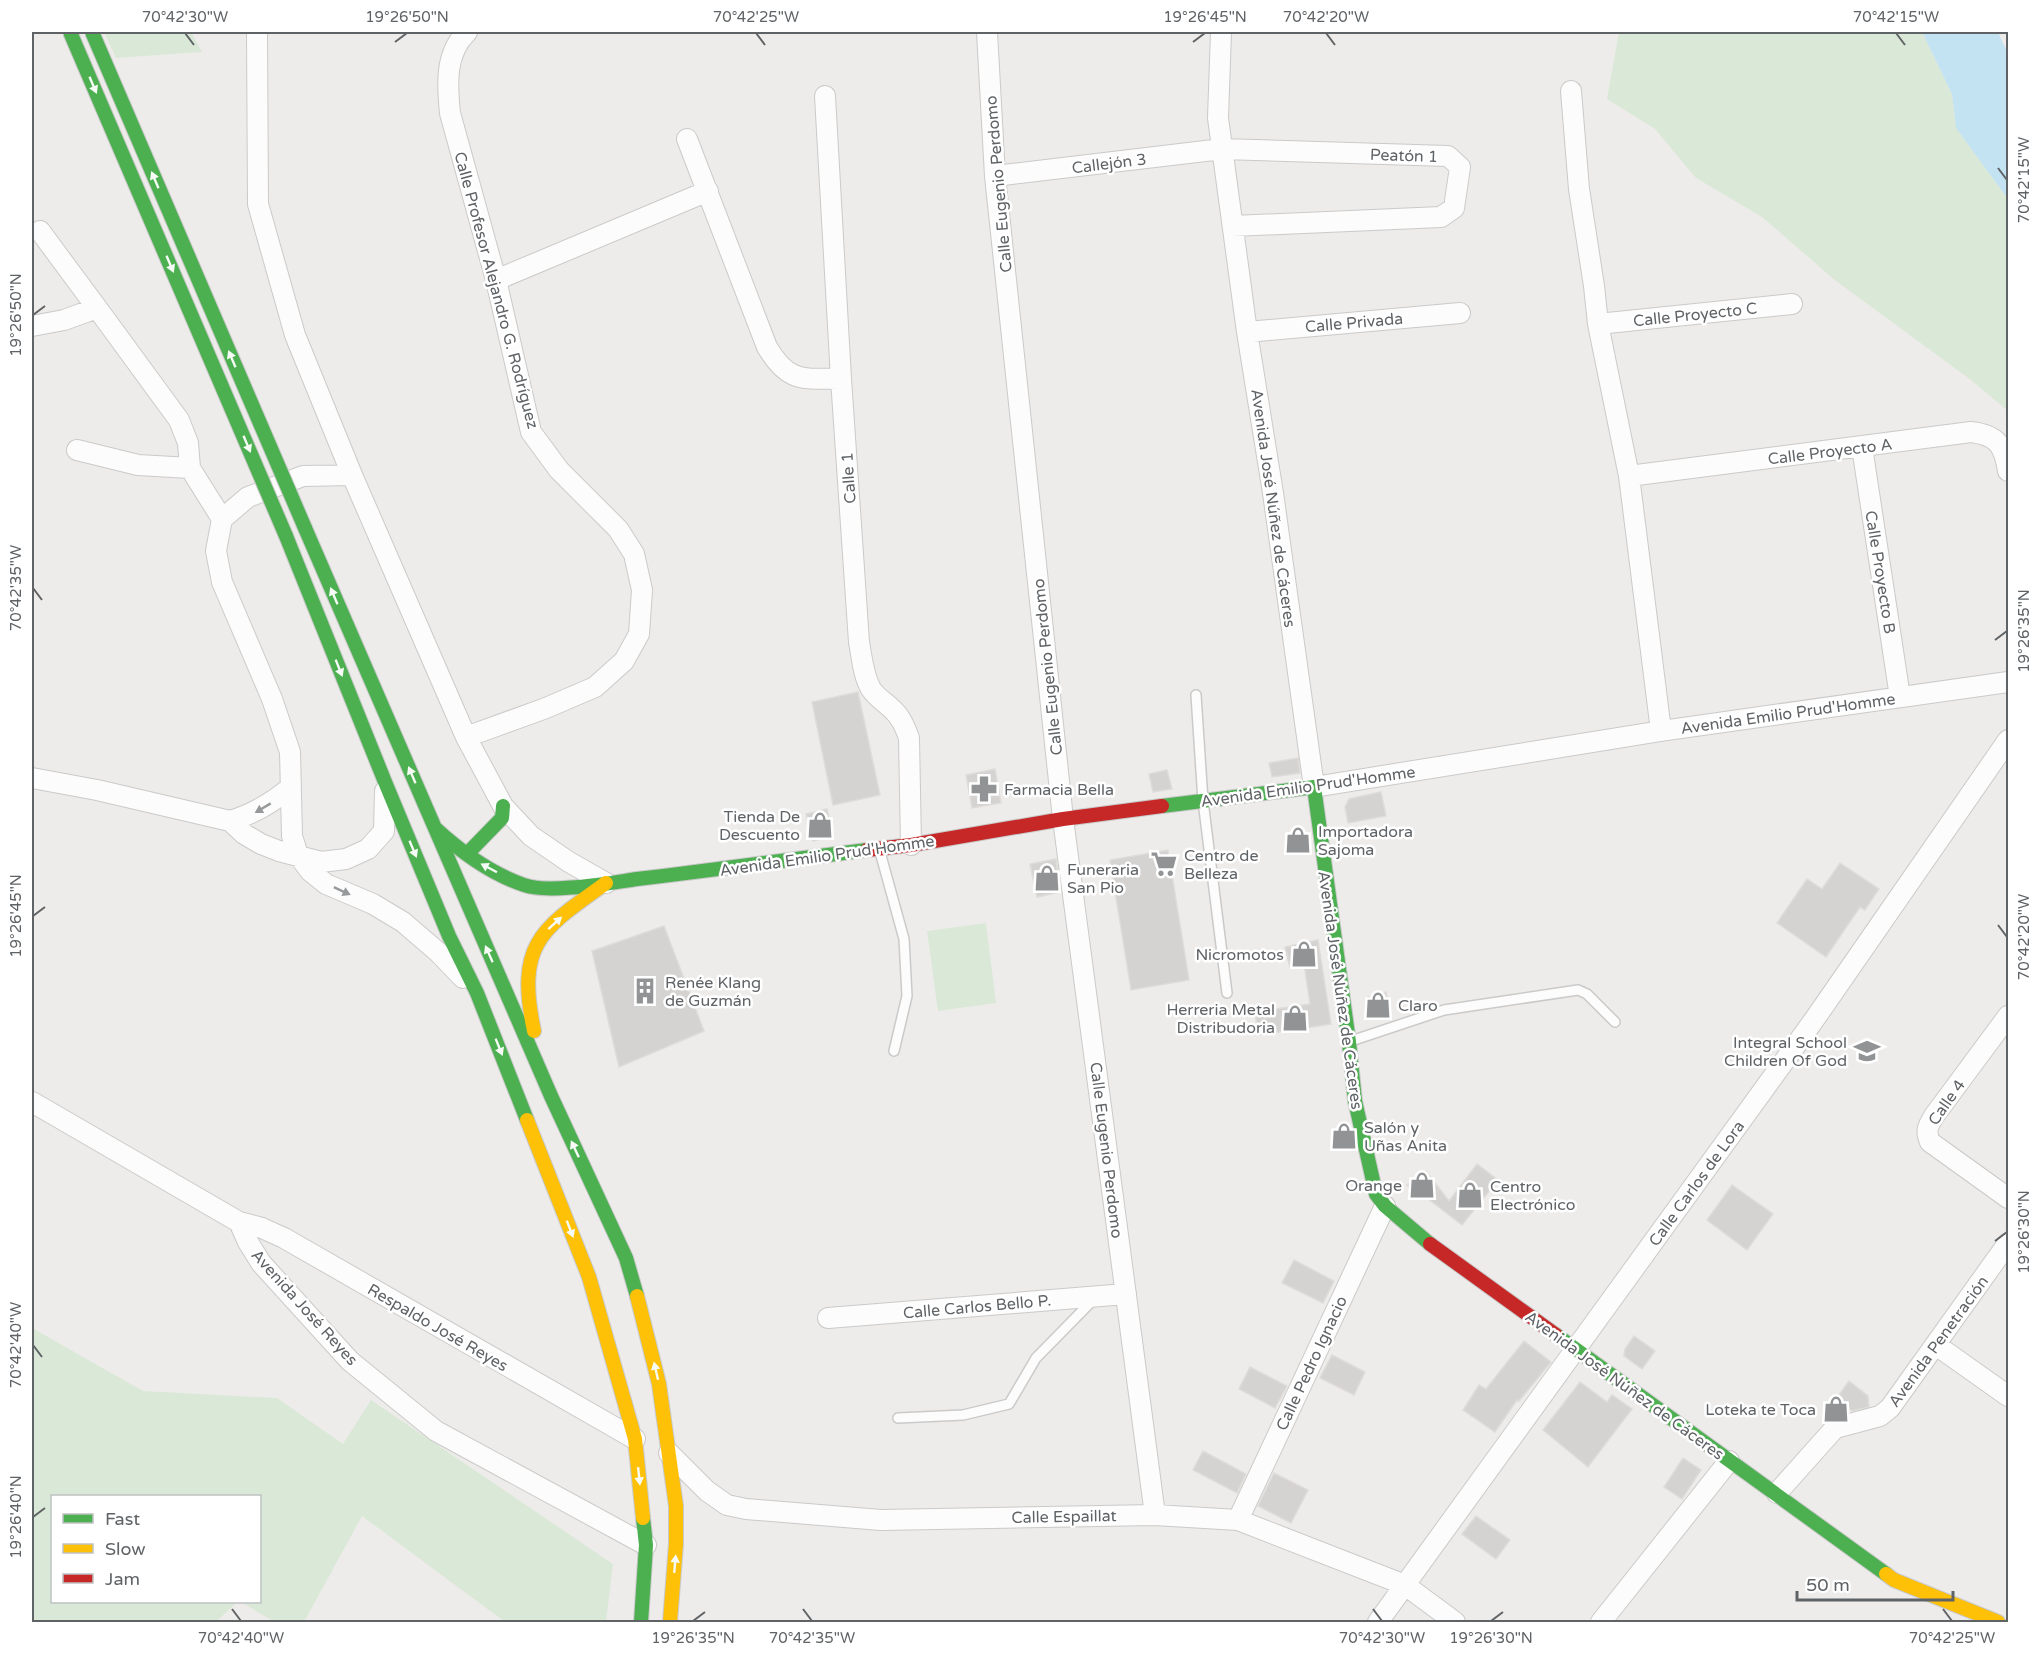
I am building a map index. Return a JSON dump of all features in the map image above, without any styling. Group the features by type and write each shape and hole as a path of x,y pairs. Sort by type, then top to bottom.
{"main road":[{"path":"70,32 286,536 449,936 477,993 589,1277 635,1439 646,1545 641,1623"},
{"path":"92,32 551,1096 626,1258 646,1327 659,1384 676,1506 676,1544 670,1623"},
{"name":"Avenida Emilio Prud'Homme","path":"436,829 484,865 525,886 551,888 606,884 879,849 1063,819 1314,787"},
{"name":"Avenida José Núñez de Cáceres","path":"1314,787 1355,1101 1376,1194 1385,1206 1413,1231 1894,1580 1998,1623"},
{"path":"467,854 502,818 503,806"},
{"name":"Avenida Emilio Prud'Homme","path":"551,1096 533,1027 528,967 539,938 572,908 606,884"}],"street":[{"path":"257,32 258,204 295,335 352,475 466,736 503,806 531,836 606,884"},
{"name":"Calle Profesor Alejandro G. Rodríguez","path":"466,736 546,708 595,687 624,661 639,634 642,590 634,554 618,529 559,470 531,432 496,280 450,113 447,87 450,60 461,38 467,32"},
{"name":"Calle Eugenio Perdomo","path":"987,32 995,176 1063,819 1155,1515"},
{"name":"Avenida José Núñez de Cáceres","path":"1221,32 1218,118 1314,787"},
{"path":"1570,91 1579,189 1598,324 1629,476 1661,731"},
{"name":"Calle 1","path":"825,96 859,642 865,675 872,689 878,698 894,710 905,725 909,738 911,844"},
{"path":"687,139 774,359 783,370 799,378 841,379"},
{"name":"Callejón 3","path":"995,176 1222,149"},
{"name":"Peatón 1","path":"1222,149 1448,156 1460,167 1455,208 1441,217 1233,226"},
{"path":"496,280 708,191"},
{"path":"40,231 179,420 188,443 190,468 222,519"},
{"name":"Calle Proyecto C","path":"1598,324 1792,304"},
{"path":"32,326 64,320 97,308"},
{"name":"Calle Privada","path":"1247,332 1460,313"},
{"name":"Calle Proyecto A","path":"1629,476 1971,432 1984,434 1999,443 2006,454 2008,471"},
{"name":"Calle Proyecto B","path":"1862,447 1900,697"},
{"path":"77,450 138,465 190,468"},
{"path":"352,475 303,476 248,497 222,519 216,551 222,582 272,699 290,752 292,836 298,855 310,871 326,884 373,904 403,922 439,952 477,993"},
{"name":"Avenida Emilio Prud'Homme","path":"1314,787 1661,731 2008,682"},
{"name":"Calle Carlos de Lora","path":"1378,1623 1814,1020 2008,740"},
{"path":"32,778 98,790 230,821 252,815 291,787"},
{"path":"230,821 244,834 279,851 321,862 346,859 368,849 384,831 385,782"},
{"name":"Calle 4","path":"2008,1017 1927,1126 1927,1134 1930,1142 2008,1198"},
{"path":"32,1102 239,1222"},
{"name":"Calle Pedro Ignacio","path":"1238,1520 1385,1206"},
{"name":"Respaldo José Reyes","path":"239,1222 262,1228 284,1238 635,1439"},
{"name":"Avenida José Reyes","path":"239,1222 261,1263 350,1361 436,1431 646,1545"},
{"name":"Avenida Penetración","path":"1777,1493 1835,1428 1880,1416 1890,1408 2008,1243"},
{"name":"Calle Carlos Bello P.","path":"828,1318 1126,1294"},
{"path":"1936,1345 2008,1396"},
{"name":"Calle Espaillat","path":"669,1453 707,1491 727,1505 746,1509 880,1520 1155,1515 1238,1520 1405,1585 1455,1623"},
{"path":"1611,1619 1729,1461"}],"lane":[{"path":"1196,695 1203,801 1227,993"},
{"path":"879,849 903,939 907,996 894,1051"},
{"path":"1349,1042 1444,1010 1578,990 1587,994 1615,1022"},
{"path":"898,1418 963,1415 1009,1404 1036,1358 1096,1296"}],"green space":[{"path":"104,32 191,32 202,52 116,58"},
{"path":"1619,32 1922,32 1952,94 1956,128 2008,199 2008,411 1971,380 1836,281 1762,217 1696,178 1655,129 1607,99"},
{"path":"986,923 996,1003 938,1011 927,931"},
{"path":"32,1328 143,1391 277,1398 343,1444 371,1400 613,1564 606,1622 505,1622 362,1516 304,1622 275,1622 243,1603 261,1603 261,1495 51,1495 51,1603 236,1603 216,1622 32,1622"}],"water":[{"path":"1922,32 1998,32 2008,54 2008,199 1956,128 1952,94"}],"building":[{"path":"858,692 880,795 833,805 812,702"},
{"path":"1298,758 1300,773 1272,777 1269,763"},
{"name":"Farmacia Bella","path":"995,769 1001,803 972,808 966,775"},
{"path":"1167,770 1172,789 1153,792 1149,774"},
{"path":"1381,792 1386,816 1348,823 1345,807 1349,799"},
{"name":"Tienda De Descuento","path":"827,809 833,836 813,841 806,814"},
{"path":"1168,850 1189,980 1131,990 1110,860"},
{"name":"Funeraria San Pio","path":"1056,859 1060,892 1037,897 1030,864"},
{"path":"1840,863 1879,889 1865,910 1860,907 1826,957 1777,923 1807,879 1822,889"},
{"name":"Renée Klang de Guzmán","path":"664,926 704,1031 619,1067 592,951"},
{"path":"1318,940 1331,1024 1258,1035 1255,1012 1310,1004 1304,964 1290,967 1285,947"},
{"name":"Claro","path":"1386,992 1391,1012 1371,1017 1366,998"},
{"name":"Centro Electrónico","path":"1477,1164 1498,1180 1462,1225 1423,1195 1418,1199 1407,1185 1426,1171 1449,1201"},
{"path":"1732,1185 1773,1214 1747,1250 1707,1220"},
{"path":"1294,1260 1334,1281 1323,1303 1282,1283"},
{"path":"1634,1336 1655,1351 1642,1369 1624,1356 1625,1349"},
{"path":"1524,1341 1551,1362 1519,1401 1517,1400 1495,1432 1463,1410 1479,1385 1486,1389"},
{"path":"1332,1355 1365,1372 1354,1395 1320,1378"},
{"path":"1250,1367 1287,1386 1275,1408 1239,1389"},
{"path":"1849,1381 1868,1396 1869,1407 1852,1411 1836,1399"},
{"path":"1580,1382 1607,1402 1612,1395 1632,1409 1588,1467 1543,1430"},
{"path":"1203,1451 1246,1474 1237,1493 1193,1470"},
{"path":"1683,1458 1701,1470 1682,1499 1664,1487"},
{"path":"1274,1473 1308,1490 1291,1523 1258,1506"},
{"path":"1476,1516 1510,1540 1496,1559 1462,1534"}],"traffic: fast":[{"path":"70,32 286,536"},
{"path":"92,32 305,528"},
{"path":"305,528 551,1096 626,1258 637,1296"},
{"path":"286,536 385,782 449,936 477,993 527,1120"},
{"path":"1162,806 1314,787 1355,1101 1376,1194 1385,1206 1430,1244"},
{"path":"467,854 502,818 503,806"},
{"path":"436,829 466,853 500,875 524,885 548,888 596,885 867,850"},
{"path":"1556,1335 1886,1574"},
{"path":"641,1622 646,1545 643,1518"}],"traffic: slow":[{"path":"534,1031 528,978 531,958 538,942 564,914 606,883"},
{"path":"527,1120 589,1277 635,1439 643,1518"},
{"path":"637,1296 659,1384 676,1506 676,1544 670,1622"},
{"path":"1886,1574 1894,1580 1998,1622"}],"traffic: jam":[{"path":"867,850 1162,806"},
{"path":"1430,1244 1556,1335"}],"place":[{"name":"Farmacia Bella","path":"984,789"},
{"name":"Tienda De Descuento","path":"820,825"},
{"name":"Importadora Sajoma","path":"1298,840"},
{"name":"Centro de Belleza","path":"1164,864"},
{"name":"Funeraria San Pio","path":"1047,878"},
{"name":"Nicromotos","path":"1304,954"},
{"name":"Renée Klang de Guzmán","path":"645,991"},
{"name":"Claro","path":"1378,1005"},
{"name":"Herreria Metal Distribudoria","path":"1295,1018"},
{"name":"Integral School Children Of God","path":"1867,1051"},
{"name":"Salón y Uñas Anita","path":"1344,1136"},
{"name":"Orange","path":"1422,1185"},
{"name":"Centro Electrónico","path":"1470,1195"},
{"name":"Loteka te Toca","path":"1836,1409"}]}
